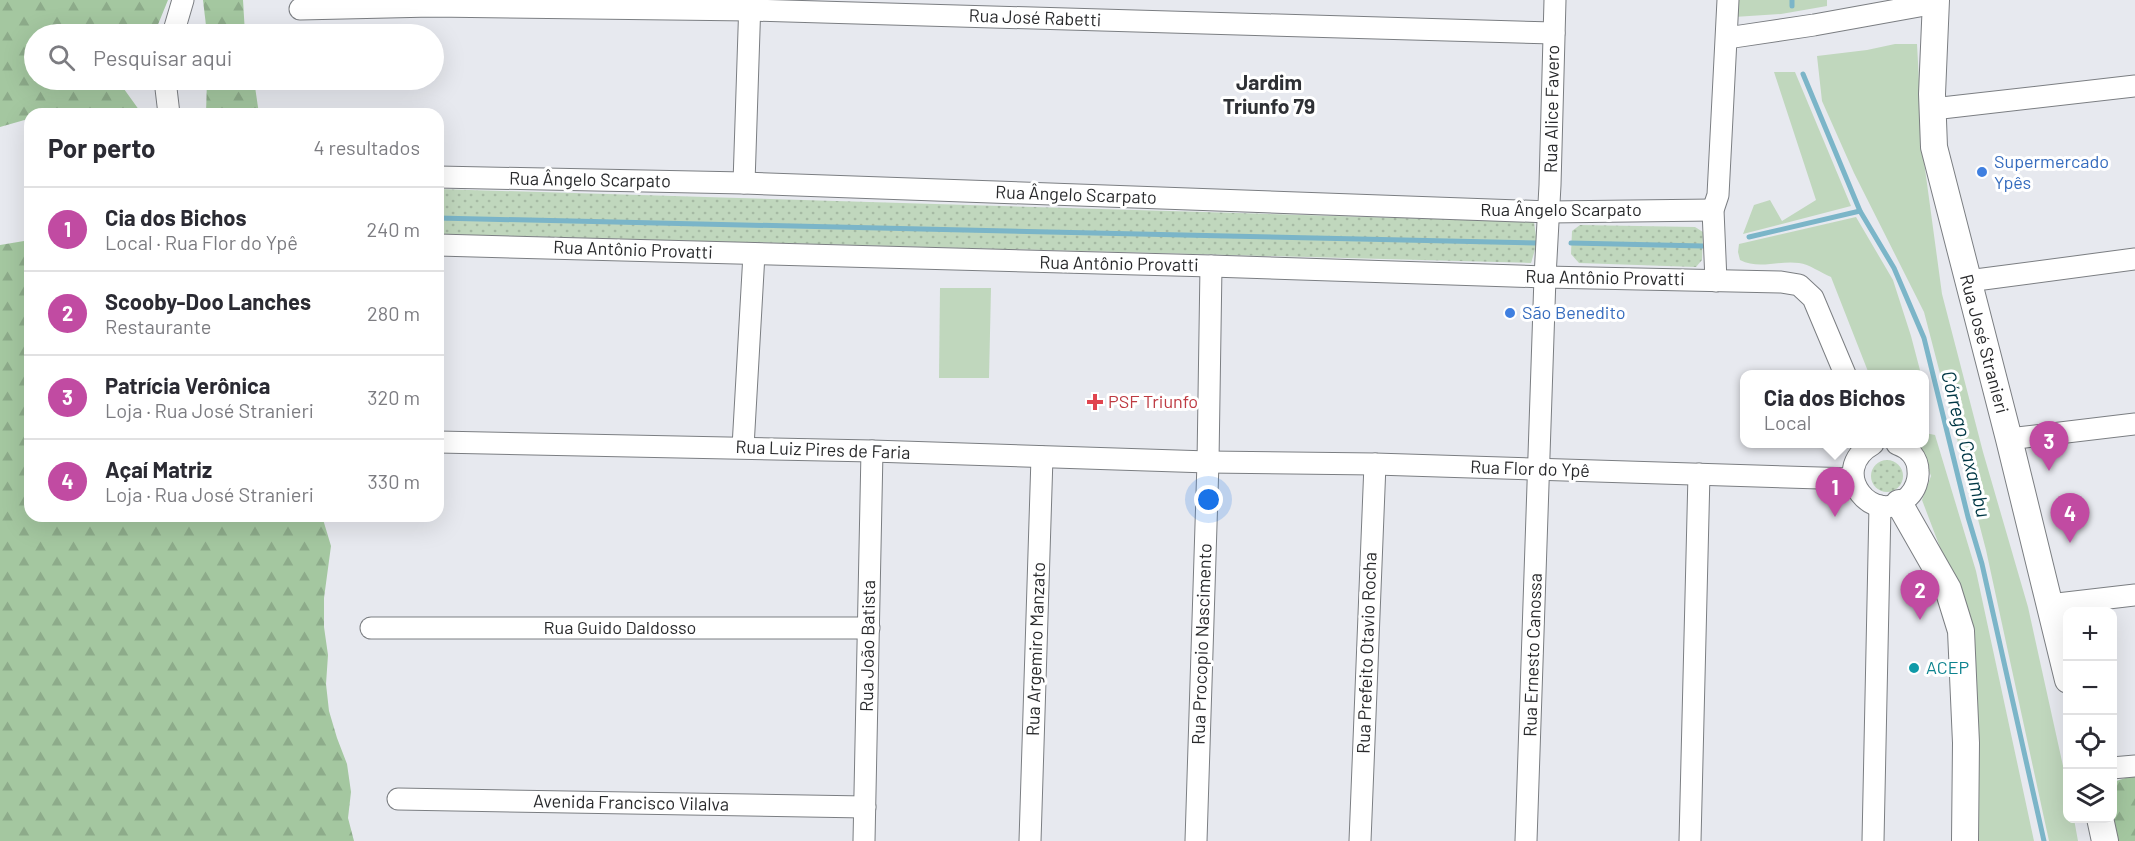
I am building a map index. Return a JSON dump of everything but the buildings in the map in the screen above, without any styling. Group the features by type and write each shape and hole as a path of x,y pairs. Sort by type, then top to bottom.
{"street":[{"path":"176,24 183,0"},
{"name":"Rua Alice Favero","path":"1539,469 1555,0"},
{"path":"1716,281 1713,210 1718,195 1728,0"},
{"path":"1727,38 1814,25 1936,1"},
{"name":"Rua José Stranieri","path":"1936,1 1934,147 2009,439 2063,664"},
{"path":"744,183 750,5"},
{"name":"Rua José Rabetti","path":"300,9 432,6 750,5 1554,33"},
{"path":"1933,109 2135,86"},
{"path":"166,90 168,108"},
{"name":"Rua Ângelo Scarpato","path":"444,177 744,183 1549,212 1713,210"},
{"name":"Rua Antônio Provatti","path":"444,245 1211,266 1545,278 1781,282 1799,285 1813,298 1843,370"},
{"path":"743,447 754,254"},
{"path":"1968,281 2135,259"},
{"name":"Rua Procopio Nascimento","path":"1196,841 1208,462 1211,266"},
{"path":"2009,439 2135,424"},
{"name":"Rua Luiz Pires de Faria","path":"444,442 872,450 1208,462"},
{"path":"1868,448 1855,462 1853,479 1862,497 1870,503 1889,505 1914,490 1918,471 1916,461 1911,453 1903,448"},
{"name":"Rua João Batista","path":"864,841 872,450"},
{"name":"Rua Argemiro Manzato","path":"1030,841 1042,457"},
{"name":"Rua Flor do Ypê","path":"1208,462 1375,464 1853,479"},
{"name":"Rua Prefeito Otavio Rocha","path":"1360,841 1375,464"},
{"name":"Rua Ernesto Canossa","path":"1526,841 1539,469"},
{"path":"1690,841 1699,474"},
{"path":"1873,841 1889,505"},
{"path":"1889,505 1948,589 1960,631 1966,743 1965,841"},
{"path":"2049,605 2135,595"},
{"name":"Rua Guido Daldosso","path":"371,628 869,628"},
{"path":"2117,768 2135,766"},
{"name":"Avenida Francisco Vilalva","path":"398,799 865,807"},
{"path":"2101,823 2105,841"}],"green space":[{"path":"0,0 168,0 158,24 24,24 24,90 125,90 138,108 24,108 24,120 0,127"},
{"path":"203,0 243,0 244,24 206,24"},
{"path":"1735,0 1827,0 1827,6 1781,14 1734,17"},
{"path":"1895,44 1917,44 1923,154 1942,294 1983,452 2028,607 2063,766 2063,823 2075,823 2078,841 2049,841 1986,550 1924,312 1854,173 1822,101 1817,56"},
{"path":"1774,72 1795,72 1851,206 1743,234 1754,205 1770,200 1782,221 1816,200"},
{"path":"207,90 255,90 258,108 206,108"},
{"path":"444,189 1534,222 1537,243 1531,263 444,234"},
{"path":"1856,217 1893,280 1920,370 1867,370 1831,277 1799,263 1762,265 1747,263 1740,260 1739,244"},
{"path":"1580,225 1695,227 1703,232 1702,260 1696,267 1579,263 1571,254 1572,231"},
{"path":"24,241 24,522 324,522 331,546 324,598 324,627 328,655 326,684 329,711 347,764 351,792 348,818 354,841 0,841 0,245"},
{"path":"940,288 991,288 989,378 939,378"},
{"path":"1929,434 1935,435 1976,571 2034,841 1978,841 1979,735 1973,644 1957,592 1922,500 1931,476 1920,448 1929,448"},
{"path":"1887,460 1898,465 1903,476 1898,487 1887,492 1876,487 1871,476 1876,465"},
{"path":"2135,775 2135,841 2112,841 2112,823 2117,823 2117,781"}],"waterway":[{"name":"Córrego Caxambu","path":"1792,0 1792,6"},
{"name":"Córrego Caxambu","path":"1803,74 1860,211 1894,268 1924,338 1968,517 1982,564 2044,841"},
{"path":"1749,237 1860,211"},
{"path":"444,218 1537,243"},
{"path":"1571,243 1703,246"}],"place":[{"name":"Supermercado Ypês","path":"1982,172"},
{"name":"São Benedito","path":"1510,313"},
{"name":"PSF Triunfo","path":"1095,402"},
{"name":"Patrícia Verônica","path":"2049,471"},
{"name":"Cia dos Bichos","path":"1835,517"},
{"name":"Açaí Matriz","path":"2070,543"},
{"name":"Scooby-Doo Lanches","path":"1920,620"},
{"name":"ACEP","path":"1914,668"}],"district":[{"name":"Jardim Triunfo 79","path":"1269,95"}]}
